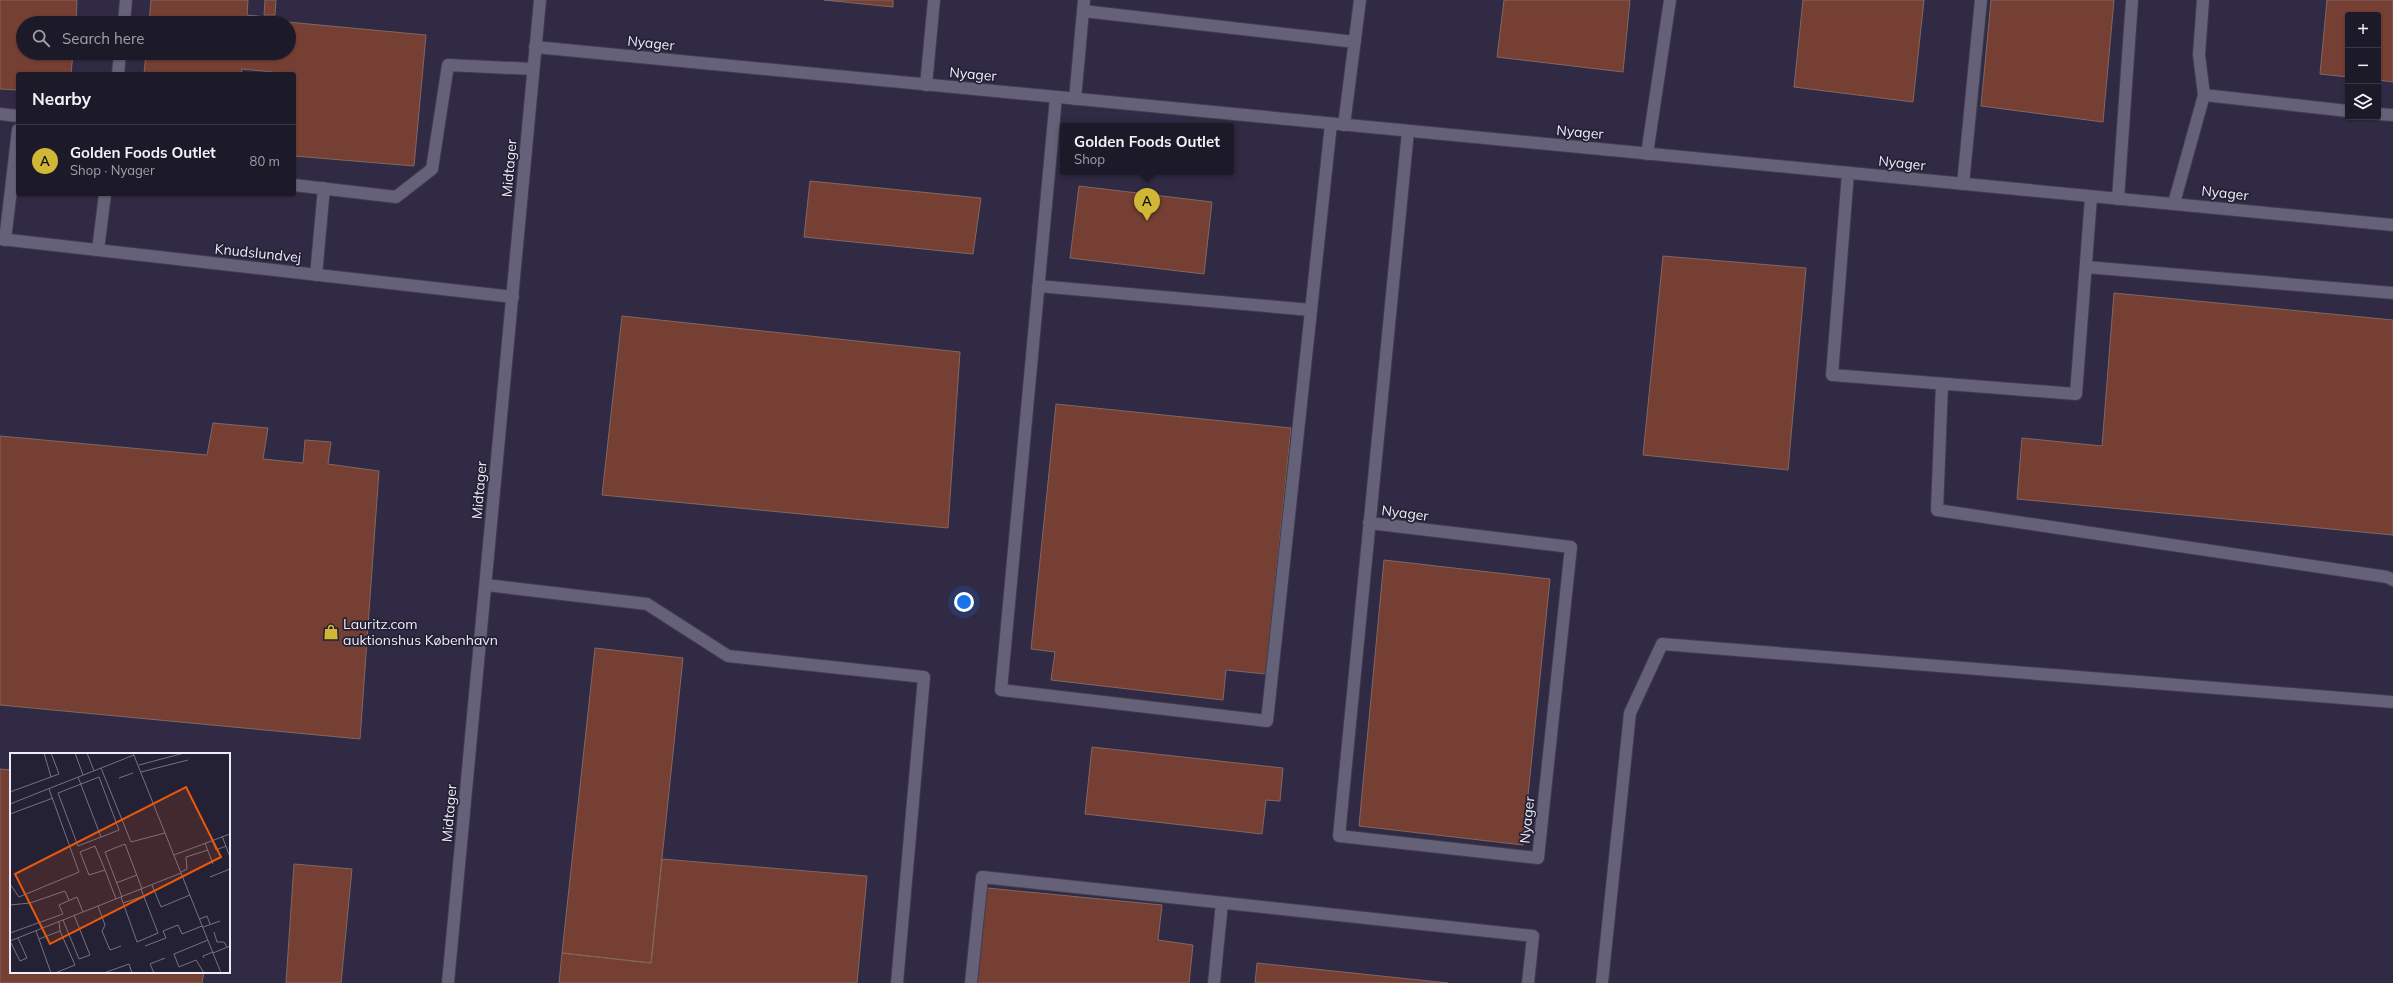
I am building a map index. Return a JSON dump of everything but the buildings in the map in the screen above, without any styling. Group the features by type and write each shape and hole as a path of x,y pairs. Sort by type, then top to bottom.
{"street":[{"path":"125,16 126,0"},
{"name":"Midtager","path":"448,983 540,0"},
{"path":"926,85 934,0"},
{"path":"1344,125 1360,0"},
{"path":"1647,154 1670,0"},
{"path":"1963,184 1981,0"},
{"path":"2118,199 2132,0"},
{"path":"2174,203 2204,95 2199,55 2203,0"},
{"path":"1075,99 1083,5 1355,42"},
{"name":"Nyager","path":"535,47 2393,225"},
{"path":"118,72 119,60"},
{"path":"296,185 396,197 432,170 448,65 533,69"},
{"path":"2204,95 2345,111"},
{"path":"1056,97 1001,690 1267,721 1331,124"},
{"path":"0,114 16,116"},
{"path":"2381,114 2393,115"},
{"name":"Nyager","path":"1369,523 1571,547 1538,858 1339,836 1369,523 1408,131"},
{"path":"2,240 16,144"},
{"path":"1848,173 1832,375 2076,394 2091,197"},
{"path":"316,275 324,188"},
{"path":"98,250 105,196"},
{"name":"Knudslundvej","path":"2,240 513,297"},
{"path":"2086,267 2393,293"},
{"path":"1038,286 1311,310"},
{"path":"1942,384 1937,510 2387,577 2393,580"},
{"path":"486,585 647,604 728,656 924,677 897,983"},
{"path":"1602,983 1630,713 1662,644 2393,702"},
{"path":"971,983 982,877 1533,936 1528,983"},
{"path":"1214,983 1222,903"}],"shaded area":[{"path":"0,0 2393,0 2393,983 0,983"}],"place":[{"name":"Golden Foods Outlet","path":"1147,221"},
{"name":"Lauritz.com auktionshus København","path":"331,632"}]}
